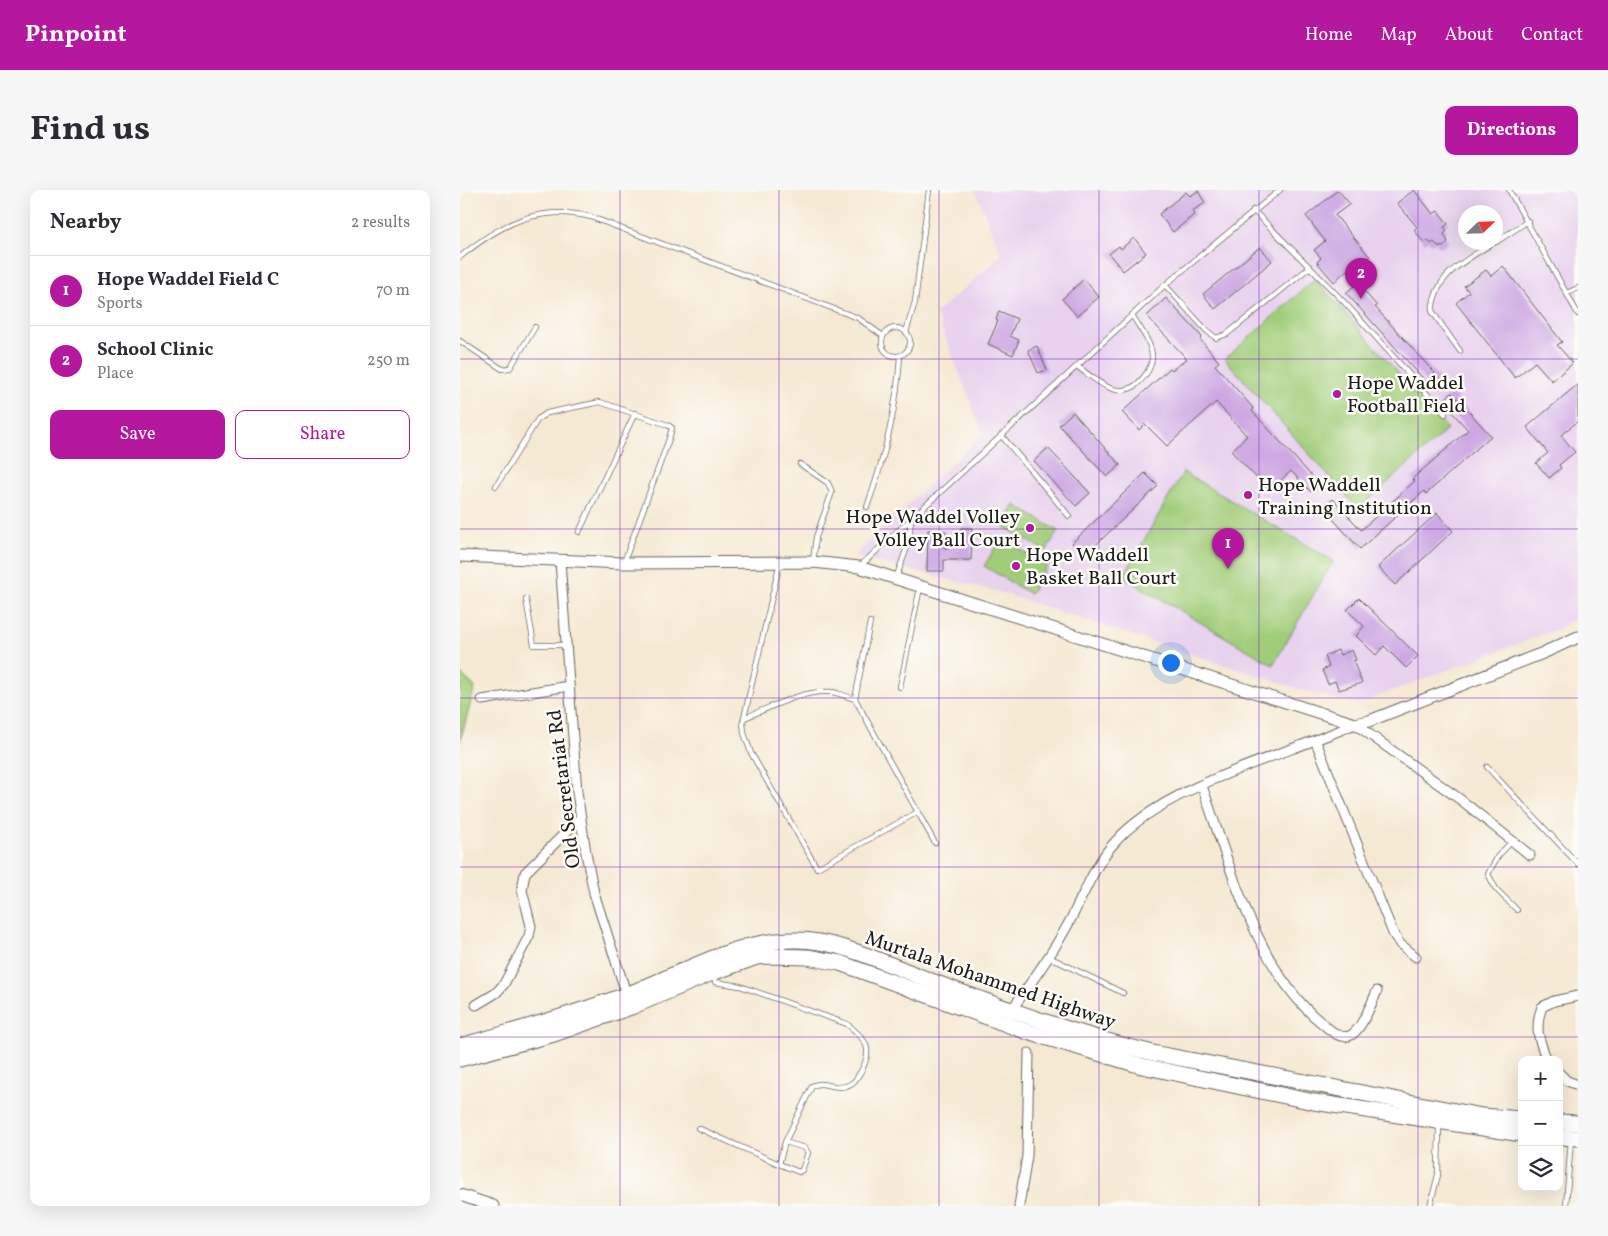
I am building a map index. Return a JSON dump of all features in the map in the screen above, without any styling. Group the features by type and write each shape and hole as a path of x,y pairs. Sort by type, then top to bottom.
{"highway":[{"name":"Murtala Mohammed Highway","path":"460,1059 554,1034 736,950 763,943 799,940 848,950 1011,1010 1102,1041 1153,1054 1482,1116 1518,1119"},
{"name":"Murtala Mohammed Highway","path":"460,1046 629,1001 757,958 769,956 807,957 840,964 1079,1049 1142,1066 1314,1102 1439,1123 1518,1133"},
{"path":"1563,1122 1578,1124"}],"street":[{"path":"460,556 560,562 780,561 813,562 859,567 1355,724 1461,800 1530,855"},
{"name":"Old Secretariat Rd","path":"560,562 581,817 594,893 629,1001"},
{"path":"1002,1022 1066,928 1100,864 1114,842 1134,823 1155,810 1233,772 1316,742 1355,724 1369,722 1534,657 1578,637"},
{"path":"482,700 569,686"},
{"path":"1316,742 1393,933 1400,944 1416,957"},
{"path":"1202,786 1255,933 1297,999 1310,1014 1332,1031 1339,1035 1350,1036 1358,1030 1377,991"},
{"path":"476,1005 491,997 504,984 529,936 531,926 522,890 525,872 581,817"},
{"path":"1545,1056 1539,1039 1537,1020 1542,1007 1554,1001 1578,996"},
{"path":"1018,1206 1026,1156 1029,1053"},
{"path":"1563,1077 1567,1081 1578,1085"},
{"path":"460,1195 479,1204 493,1206"}],"lane":[{"path":"867,507 883,462 893,422 897,403 900,356 910,346 906,332 916,302 929,190"},
{"path":"859,567 947,488 1001,435 1078,367 1165,285 1253,210 1280,190"},
{"path":"1509,190 1528,220 1578,314"},
{"path":"1253,210 1310,267 1445,414"},
{"path":"460,256 497,230 520,220 569,212 591,217 858,318 883,336"},
{"path":"1503,237 1528,220"},
{"path":"1460,351 1432,311 1434,293 1448,272 1482,250"},
{"path":"1165,285 1207,331 1216,338 1227,334 1310,267"},
{"path":"1567,293 1578,288"},
{"path":"1078,367 1110,388 1122,390 1133,387 1146,375 1152,366 1153,356 1149,343 1132,315"},
{"path":"460,341 502,369 510,368 535,327"},
{"path":"883,336 893,328 906,332"},
{"path":"883,336 884,350 891,356 900,356"},
{"path":"496,486 538,419 548,413 593,401 672,428 624,563"},
{"path":"579,532 635,414"},
{"path":"1001,435 1069,516"},
{"path":"800,464 828,483 832,492 816,537 813,562"},
{"path":"896,578 909,542 912,518"},
{"path":"780,561 744,718 744,733 751,753 817,868 916,813"},
{"path":"900,687 920,585"},
{"path":"526,599 534,645 566,645"},
{"path":"870,622 855,699 916,813 935,843"},
{"path":"744,718 800,696 832,692 855,699"},
{"path":"1487,767 1578,864"},
{"path":"1512,841 1498,856 1488,874 1496,889 1517,910"},
{"path":"1047,956 1123,993"},
{"path":"712,973 716,982 720,984 740,986 847,1024 867,1044 868,1058 854,1082 841,1087 818,1083 812,1086 785,1142 779,1164"},
{"path":"1430,1206 1438,1175 1439,1123"},
{"path":"698,1128 799,1172 802,1170 808,1153 805,1148 785,1142"},
{"path":"1566,1206 1569,1138"}],"shaded area":[{"name":"Hope Waddell Training Institution","path":"975,190 1578,190 1578,618 1555,630 1357,704 1315,694 996,591 854,556 983,434 936,313 1002,255"}],"green space":[{"name":"Hope Waddel Football Field","path":"1315,279 1448,429 1358,509 1225,359"},
{"path":"1183,472 1333,561 1273,665 1123,577"},
{"name":"Hope Waddel Volley Volley Ball Court","path":"1015,505 1058,531 1046,551 1002,526"},
{"name":"Hope Waddell Basket Ball Court","path":"1001,538 1047,566 1030,594 984,566"},
{"path":"460,673 475,687 460,742"}],"building":[{"path":"1338,190 1350,204 1335,215 1370,257 1351,273 1348,269 1334,282 1317,262 1321,258 1314,250 1325,241 1306,216"},
{"path":"1414,190 1433,214 1438,211 1448,224 1444,227 1447,231 1444,234 1448,242 1443,247 1438,246 1434,242 1431,244 1428,240 1424,243 1414,230 1417,227 1397,203"},
{"path":"1198,191 1205,203 1192,211 1195,214 1173,232 1159,214 1186,192 1190,196"},
{"path":"1134,238 1146,253 1123,271 1109,254 1119,246 1121,249"},
{"path":"1260,247 1272,261 1215,309 1203,294"},
{"path":"1503,266 1562,342 1557,345 1573,363 1552,381 1535,362 1515,378 1456,303 1469,292 1464,286 1486,270 1491,276"},
{"path":"1084,279 1099,297 1077,316 1062,299"},
{"path":"1357,283 1377,306 1375,307 1440,379 1431,387 1346,293"},
{"path":"1166,298 1202,337 1200,339 1219,362 1215,365 1254,409 1252,411 1319,484 1311,492 1291,471 1269,491 1231,451 1247,436 1216,402 1167,446 1145,424 1139,430 1122,412 1170,368 1172,370 1187,359 1147,316"},
{"path":"999,311 1017,319 1010,336 1019,340 1013,355 988,344 998,321 996,320"},
{"path":"1037,346 1047,370 1038,373 1028,350"},
{"path":"1578,384 1578,421 1561,435 1575,452 1559,465 1561,468 1549,478 1536,463 1548,453 1527,427"},
{"path":"1452,393 1491,436 1426,494 1424,491 1360,549 1323,508 1333,499 1361,530 1415,481 1412,479 1468,430 1442,401"},
{"path":"1073,412 1120,465 1107,477 1059,425"},
{"path":"1048,448 1090,493 1076,506 1034,461"},
{"path":"1145,473 1158,486 1084,556 1072,543"},
{"path":"1437,513 1453,531 1395,585 1378,567"},
{"path":"961,528 972,528 971,560 944,560 944,571 927,571 928,530 945,531 944,548 960,548"},
{"path":"1359,598 1418,656 1406,668 1384,646 1376,655 1356,636 1364,626 1347,610"},
{"path":"1338,650 1340,655 1352,650 1356,660 1353,661 1362,683 1339,690 1335,681 1328,684 1322,670 1329,667 1325,656"}],"place":[{"name":"School Clinic","path":"1361,299"},
{"name":"Hope Waddel Football Field","path":"1337,394"},
{"name":"Hope Waddell Training Institution","path":"1248,495"},
{"name":"Hope Waddel Volley Volley Ball Court","path":"1030,528"},
{"name":"Hope Waddell Basket Ball Court","path":"1016,566"},
{"name":"Hope Waddel Field C","path":"1228,569"}]}
